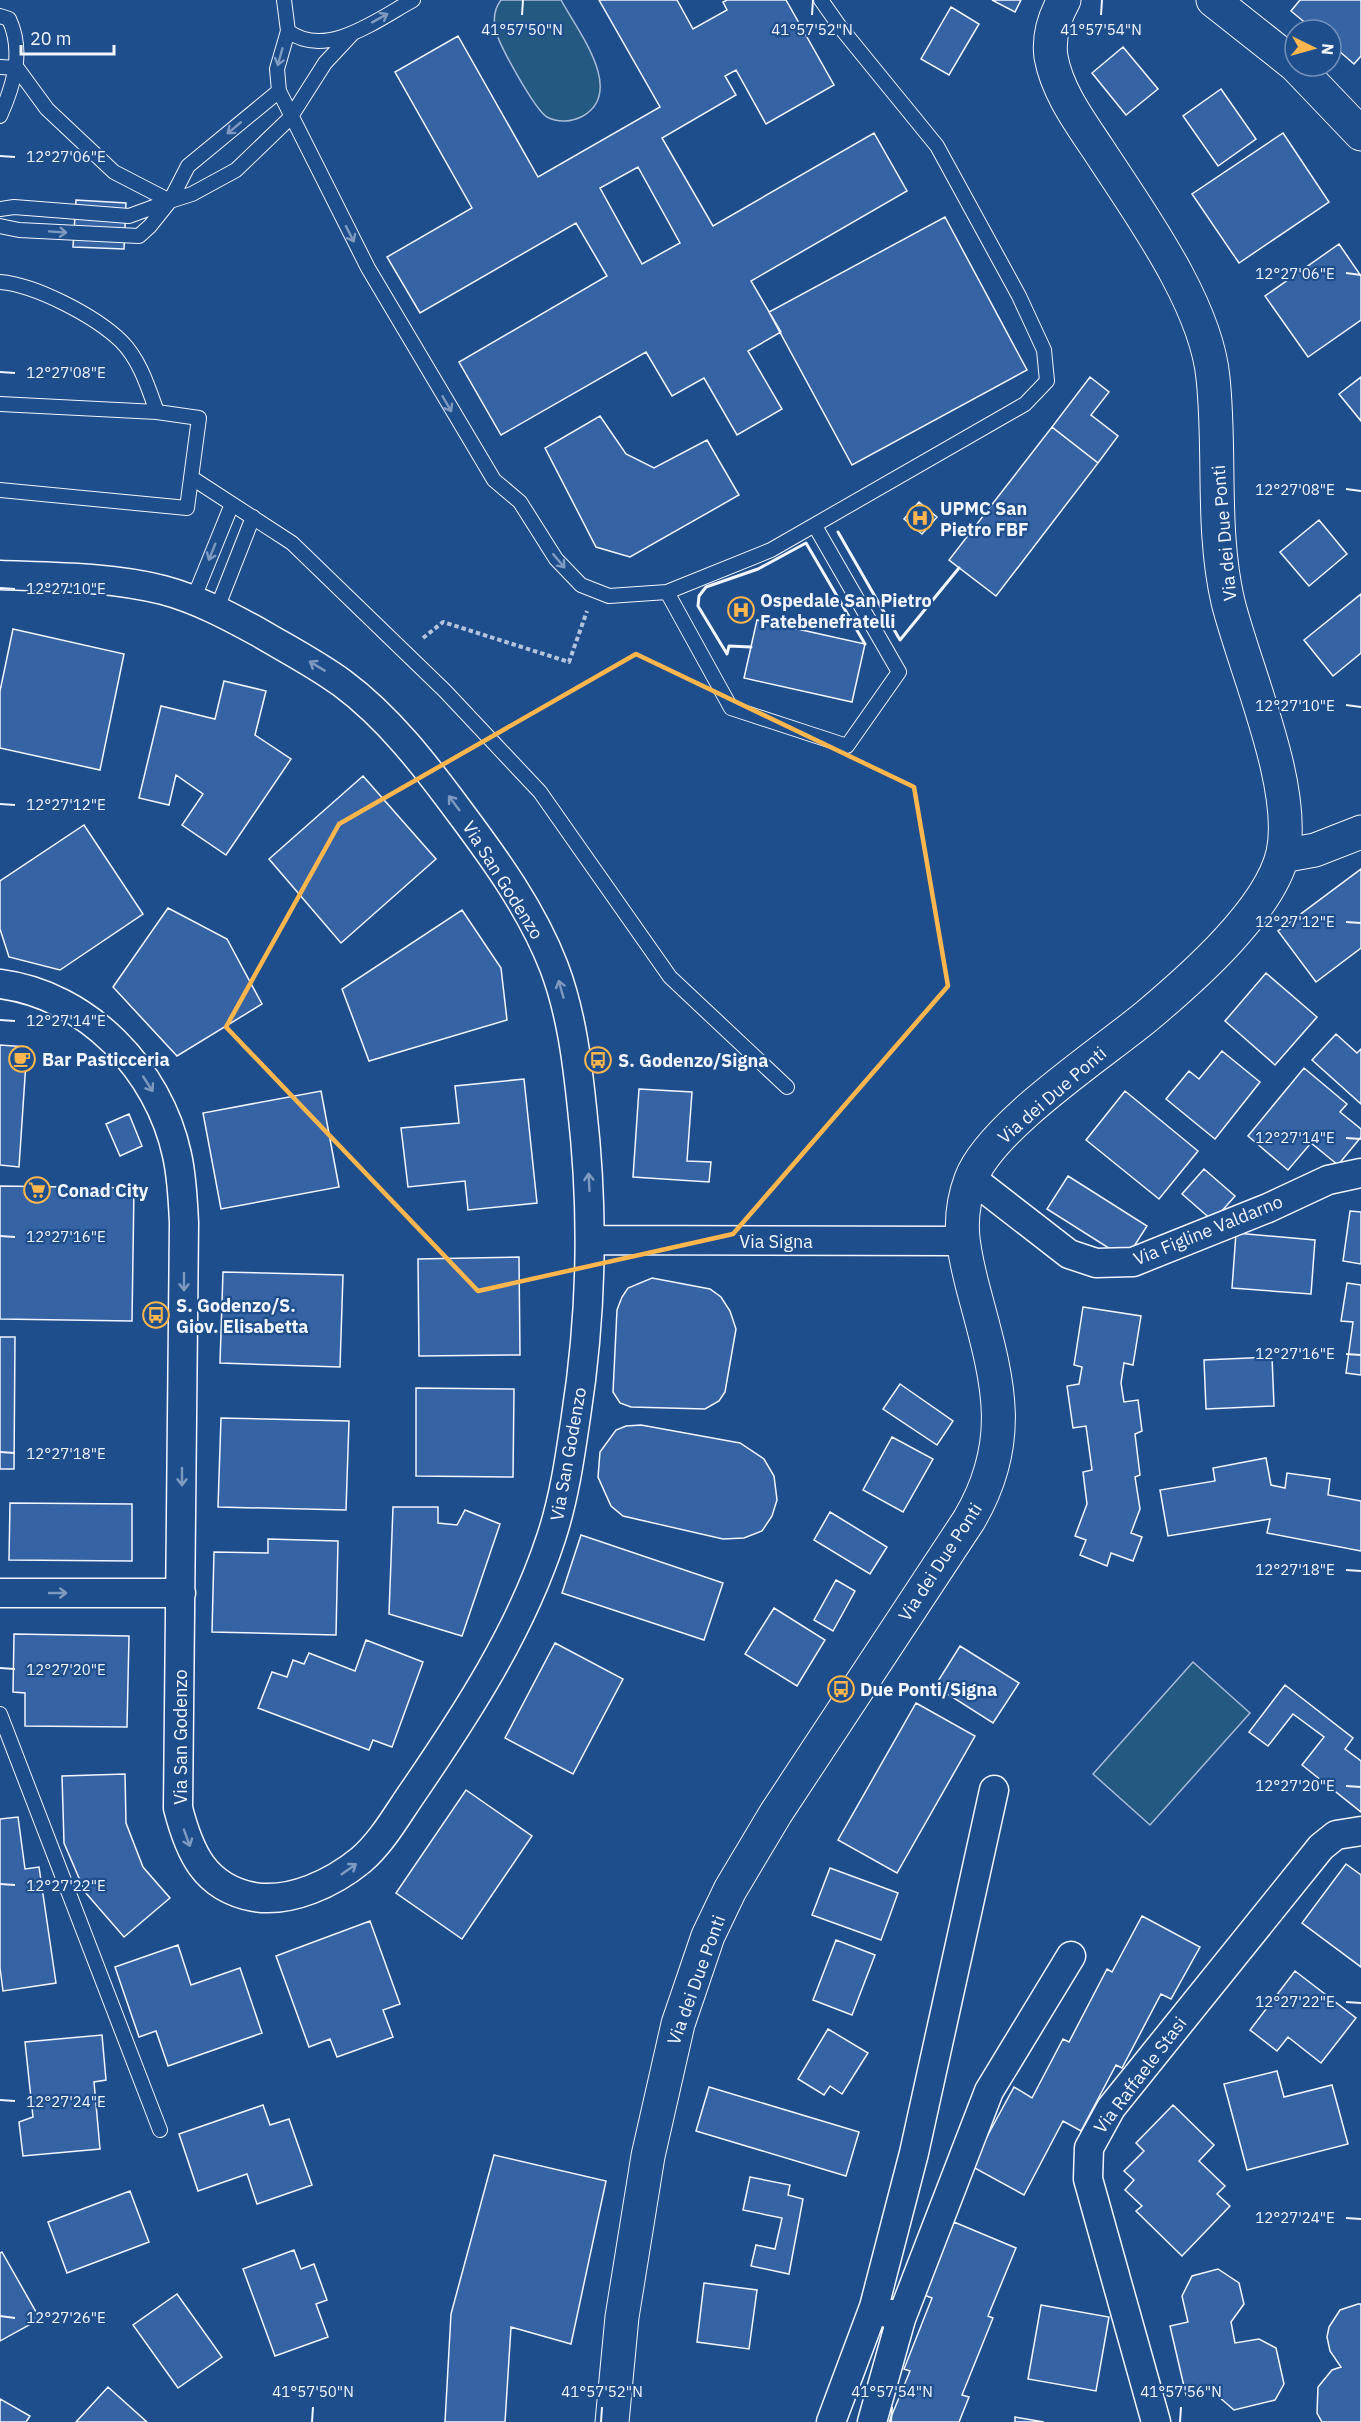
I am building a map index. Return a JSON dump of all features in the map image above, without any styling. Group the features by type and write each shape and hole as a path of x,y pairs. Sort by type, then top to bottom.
{"street":[{"name":"Via dei Due Ponti","path":"612,2422 624,2307 646,2166 678,2024 708,1936 730,1890 776,1813 969,1520 985,1491 995,1464 999,1427 996,1384 961,1241 962,1213 971,1178 989,1149 1022,1117 1152,1011 1217,952 1257,902 1282,856 1284,811 1275,761 1227,598 1218,503 1213,377 1208,346 1167,260 1077,117 1054,71 1050,39 1054,22 1064,0"},
{"path":"1214,0 1283,56"},
{"path":"1307,78 1361,134"},
{"name":"Via San Godenzo","path":"0,575 157,588 204,605 319,668 369,706 433,776 496,863 530,918 555,971 572,1032 586,1146 592,1240 587,1324 572,1442 557,1519 540,1568 505,1644 468,1711 370,1852 324,1884 282,1896 249,1896 232,1890 213,1878 197,1862 183,1828 177,1795 184,1223 177,1154 158,1099 139,1069 108,1035 81,1016 35,992 0,984"},
{"path":"1282,856 1315,850 1361,832"},
{"name":"Via Figline Valdarno","path":"971,1178 1069,1254 1082,1260 1108,1264 1147,1257 1268,1208 1328,1180 1361,1173"},
{"name":"Via Signa","path":"592,1240 961,1241"},
{"path":"0,1593 181,1593"},
{"path":"831,2422 874,2307 914,2153 994,1790"},
{"name":"Via Raffaele Stasi","path":"1156,2422 1088,2179 1089,2148 1111,2108 1321,1847 1336,1835 1361,1831"},
{"path":"872,2422 901,2319 989,2091 1071,1956"},
{"path":"874,2307 901,2319"}],"lane":[{"path":"284,0 288,31 277,69 279,91 290,118 368,268 494,480 520,502 556,559 581,585 609,596 667,592 771,550 1025,404 1047,381 1044,350 1019,296 938,146 840,27 821,0"},
{"path":"288,31 300,40 320,42 353,33 413,0"},
{"path":"0,16 9,19 16,36 17,68 0,116"},
{"path":"0,209 14,207 129,216 192,194 236,170 290,118 325,63 353,33"},
{"path":"0,67 17,68"},
{"path":"17,68 47,109 114,172 170,201"},
{"path":"0,226 19,230 139,236 170,201 189,166 279,91"},
{"path":"0,282 10,283 65,303 121,341 142,372 157,412"},
{"path":"0,404 157,412 199,418 187,508 0,490"},
{"path":"192,478 292,543 406,652 540,792 670,977 787,1087"},
{"path":"204,605 232,504"},
{"path":"204,605 253,517"},
{"path":"667,592 732,708 848,746 899,672 815,526"},
{"path":"0,1714 160,2130"}],"path":[{"path":"406,652 443,622 569,662 594,590"}],"highlighted area":[{"path":"636,654 914,787 948,986 733,1234 478,1291 226,1027 339,824"}],"shaded area":[{"path":"501,0 561,0 586,43 599,76 600,92 595,105 583,116 570,121 556,120 547,117 534,103 510,63 496,31 495,15"},
{"path":"1193,1662 1250,1713 1150,1825 1093,1774"}],"building":[{"path":"599,0 677,0 693,29 727,10 723,2 727,0 786,0 834,85 766,124 736,70 725,76 736,95 662,138 713,226 874,133 907,191 751,281 781,332 748,351 782,409 737,435 704,378 672,396 646,352 501,435 459,362 607,276 576,223 420,313 387,257 472,208 395,72 458,36 538,177 660,107","holes":["638,167 680,243 642,264 600,188"]},
{"path":"992,0 1021,0 1015,12"},
{"path":"1300,0 1361,0 1361,56 1354,64 1343,54 1343,18 1299,18 1291,11"},
{"path":"951,7 979,24 949,75 921,59"},
{"path":"1123,47 1158,89 1126,115 1092,73"},
{"path":"1221,89 1256,139 1218,166 1183,116"},
{"path":"1283,133 1329,202 1239,263 1192,194"},
{"path":"76,200 126,203 124,249 73,247"},
{"path":"945,217 1027,370 852,465 769,312"},
{"path":"1339,244 1361,276 1361,320 1308,357 1265,296"},
{"path":"1090,377 1109,392 1091,415 1118,436 1098,463 1052,427"},
{"path":"1361,377 1361,421 1339,394"},
{"path":"600,416 626,454 654,468 707,440 739,495 630,557 596,547 545,448"},
{"path":"1052,427 1098,463 996,596 949,560"},
{"name":"UPMC San Pietro FBF","path":"919,502 937,517 922,534 904,519"},
{"path":"1319,520 1347,554 1309,586 1280,552"},
{"path":"1361,594 1361,653 1333,676 1304,640"},
{"path":"757,620 865,644 852,702 744,678"},
{"path":"13,629 124,654 100,770 0,748 0,691"},
{"path":"224,681 266,691 255,735 291,759 226,855 182,825 203,794 176,775 169,805 139,798 161,706 215,719"},
{"path":"363,776 436,859 341,943 269,859"},
{"path":"84,825 143,914 60,970 9,957 0,929 0,881"},
{"path":"1361,869 1361,948 1316,982 1278,931"},
{"path":"168,908 227,939 262,1004 177,1056 113,987"},
{"path":"462,910 501,968 507,1020 369,1061 342,989"},
{"path":"1266,973 1317,1017 1275,1065 1225,1021"},
{"path":"1336,1034 1357,1053 1361,1049 1361,1104 1312,1060"},
{"path":"0,1045 27,1047 19,1167 0,1165"},
{"path":"1222,1051 1260,1082 1215,1139 1166,1099 1189,1071 1199,1079"},
{"path":"1304,1068 1347,1104 1340,1112 1361,1129 1361,1137 1338,1165 1311,1143 1288,1170 1248,1136"},
{"path":"524,1079 537,1203 468,1210 465,1181 408,1187 401,1128 459,1123 455,1086"},
{"path":"639,1089 692,1092 687,1161 711,1162 709,1182 633,1177"},
{"path":"321,1091 339,1187 221,1209 203,1113"},
{"path":"1125,1091 1198,1151 1159,1199 1086,1140"},
{"path":"129,1114 142,1146 120,1156 106,1124"},
{"path":"1204,1169 1235,1196 1213,1221 1182,1194"},
{"path":"1068,1176 1147,1226 1126,1259 1047,1209"},
{"path":"0,1186 134,1188 132,1321 0,1319"},
{"path":"1350,1211 1361,1212 1361,1264 1343,1261"},
{"path":"1236,1233 1315,1240 1311,1294 1232,1288"},
{"path":"519,1257 520,1355 419,1356 418,1259"},
{"path":"223,1272 343,1275 340,1367 220,1363"},
{"path":"652,1278 710,1289 721,1297 730,1311 736,1329 725,1392 719,1401 705,1409 631,1407 620,1403 613,1392 617,1310 628,1288"},
{"path":"1347,1283 1361,1285 1361,1375 1346,1373 1353,1322 1341,1321"},
{"path":"1083,1307 1141,1316 1133,1365 1124,1363 1121,1383 1124,1402 1138,1400 1142,1431 1135,1434 1140,1475 1135,1477 1140,1509 1131,1533 1142,1537 1133,1561 1111,1553 1107,1566 1080,1555 1086,1540 1075,1536 1087,1504 1083,1472 1092,1470 1086,1426 1073,1428 1067,1386 1079,1384 1082,1367 1074,1365"},
{"path":"0,1337 15,1337 14,1469 0,1469"},
{"path":"1272,1357 1274,1406 1206,1409 1204,1360"},
{"path":"900,1384 953,1421 937,1445 883,1409"},
{"path":"416,1388 514,1389 513,1477 416,1476"},
{"path":"221,1418 349,1421 346,1510 218,1507"},
{"path":"641,1425 740,1443 764,1459 774,1476 777,1500 772,1516 762,1531 744,1538 723,1539 623,1516 611,1506 598,1477 600,1452 616,1430 626,1426"},
{"path":"892,1437 933,1459 903,1512 863,1490"},
{"path":"1266,1458 1271,1485 1285,1488 1287,1473 1330,1479 1328,1495 1361,1501 1361,1551 1267,1533 1270,1519 1168,1536 1160,1490 1215,1481 1213,1468"},
{"path":"10,1503 132,1504 132,1561 9,1560"},
{"path":"393,1507 438,1507 438,1523 457,1525 465,1510 500,1524 462,1636 389,1614"},
{"path":"830,1512 887,1547 870,1574 814,1540"},
{"path":"581,1535 723,1583 704,1640 562,1593"},
{"path":"268,1539 338,1541 336,1635 212,1632 214,1552 268,1553"},
{"path":"836,1580 855,1591 833,1631 814,1620"},
{"path":"774,1608 825,1640 797,1686 745,1654"},
{"path":"14,1634 129,1636 127,1727 25,1726 25,1693 13,1692"},
{"path":"366,1640 423,1662 392,1747 373,1740 369,1750 258,1708 272,1672 287,1677 293,1660 304,1664 309,1653 355,1671"},
{"path":"555,1643 623,1679 573,1774 505,1738"},
{"path":"960,1646 1019,1683 993,1723 935,1686"},
{"path":"1285,1685 1353,1738 1345,1749 1361,1761 1361,1812 1302,1765 1324,1737 1293,1714 1268,1746 1249,1732"},
{"path":"916,1703 975,1736 897,1873 838,1840"},
{"path":"125,1774 126,1823 143,1867 170,1898 124,1937 85,1892 64,1843 62,1776"},
{"path":"466,1790 532,1836 462,1939 396,1893"},
{"path":"18,1817 25,1869 39,1867 56,1983 3,1991 0,1968 0,1819"},
{"path":"1346,1864 1361,1875 1361,1967 1302,1923"},
{"path":"830,1868 898,1893 881,1940 812,1915"},
{"path":"1142,1916 1200,1947 1171,1999 1161,1994 1122,2068 1116,2065 1081,2131 1063,2121 1024,2195 971,2166 1014,2087 1032,2098 1063,2039 1069,2042 1107,1969 1112,1972"},
{"path":"370,1921 400,2004 383,2010 393,2037 337,2057 330,2039 309,2047 276,1956"},
{"path":"836,1940 875,1955 852,2015 813,2000"},
{"path":"178,1945 191,1985 240,1968 262,2033 168,2066 156,2031 139,2037 115,1967"},
{"path":"1295,1971 1356,2018 1321,2063 1288,2037 1277,2051 1250,2030"},
{"path":"828,2029 868,2053 842,2094 830,2086 824,2095 798,2079"},
{"path":"102,2035 106,2080 94,2082 100,2149 23,2156 19,2122 33,2117 25,2042"},
{"path":"1277,2071 1284,2097 1332,2085 1348,2144 1247,2170 1224,2084"},
{"path":"709,2087 859,2132 846,2176 696,2131"},
{"path":"263,2105 270,2125 289,2119 312,2185 257,2204 247,2174 198,2191 179,2134"},
{"path":"1173,2105 1214,2145 1199,2161 1225,2186 1217,2194 1230,2206 1182,2256 1136,2211 1142,2206 1125,2190 1134,2180 1124,2171 1144,2151 1136,2143"},
{"path":"494,2155 606,2181 571,2344 511,2327 505,2422 445,2422 451,2314"},
{"path":"750,2177 790,2185 788,2195 803,2199 789,2274 751,2266 756,2245 775,2249 782,2218 743,2210"},
{"path":"130,2191 149,2242 67,2273 48,2222"},
{"path":"954,2222 1016,2248 988,2316 993,2318 962,2395 969,2397 959,2422 889,2422 910,2371 904,2369 932,2298 924,2295"},
{"path":"294,2250 301,2269 314,2264 327,2300 316,2304 328,2337 275,2356 243,2269"},
{"path":"2,2252 40,2319 0,2341 0,2253"},
{"path":"1218,2269 1239,2283 1244,2304 1231,2322 1235,2343 1259,2339 1276,2348 1284,2384 1275,2400 1234,2410 1211,2390 1186,2395 1170,2326 1188,2322 1182,2296 1192,2276"},
{"path":"704,2283 757,2290 749,2349 697,2342"},
{"path":"177,2294 222,2357 178,2388 133,2325"},
{"path":"1361,2304 1361,2422 1322,2422 1317,2413 1318,2387 1332,2370 1341,2367 1330,2351 1327,2337 1329,2327 1340,2310"},
{"path":"1041,2305 1109,2317 1096,2391 1028,2379"},
{"path":"108,2387 147,2422 76,2422"},
{"path":"0,2399 30,2416 26,2422 0,2422"},
{"path":"1015,2417 1044,2422 1015,2422"}],"wall":[{"path":"838,532 900,640 959,568"},
{"path":"751,647 729,646 727,654 698,606 699,596 706,587 758,569 806,543 865,644"}],"place":[{"name":"UPMC San Pietro FBF","path":"920,518"},
{"name":"Ospedale San Pietro Fatebenefratelli","path":"741,610"},
{"name":"Bar Pasticceria","path":"22,1059"},
{"name":"S. Godenzo/Signa","path":"598,1060"},
{"name":"Conad City","path":"37,1190"},
{"name":"S. Godenzo/S. Giov. Elisabetta","path":"156,1315"},
{"name":"Due Ponti/Signa","path":"841,1689"}]}
